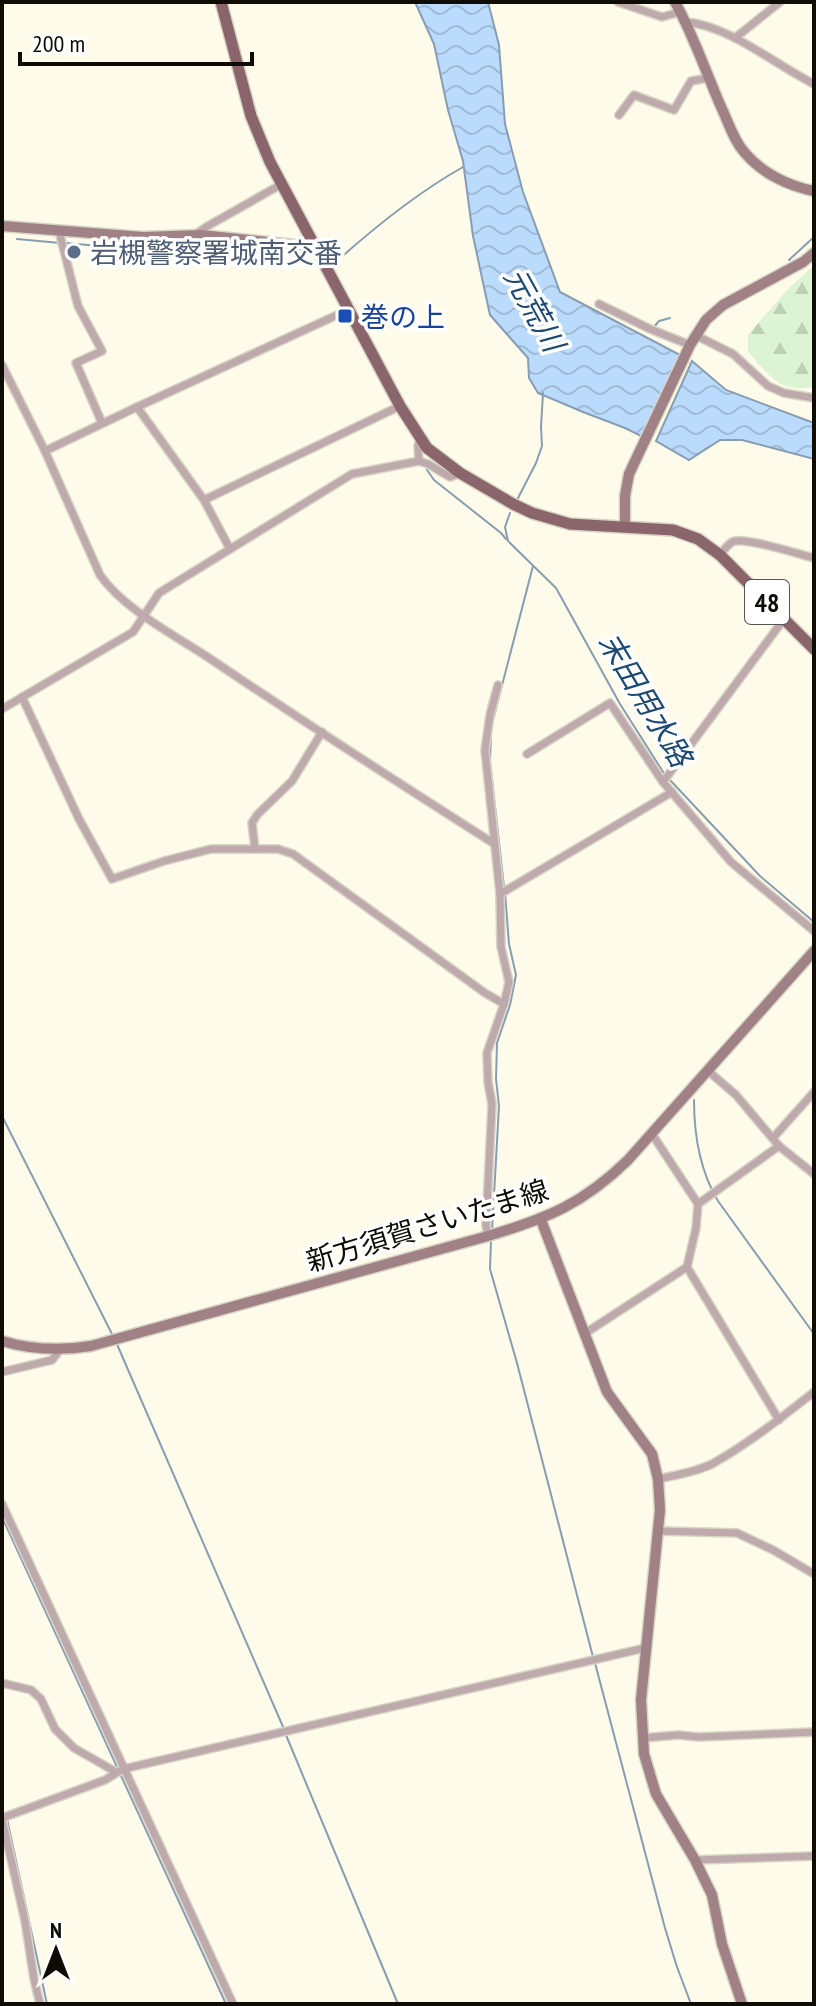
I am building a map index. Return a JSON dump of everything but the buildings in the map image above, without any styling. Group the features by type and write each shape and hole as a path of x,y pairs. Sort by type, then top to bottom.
{"main road":[{"name":"48","path":"221,2 251,116 314,247 420,439 437,457 460,473 532,513 570,524 657,527 686,533 720,555 814,649"},
{"path":"680,12 745,153 781,181 814,191"},
{"path":"2,226 143,237 194,236 314,247"},
{"path":"625,527 629,474 691,343 706,320 723,305 814,253"},
{"name":"新方須賀さいたま線","path":"2,1341 60,1350 91,1346 488,1236 559,1212 598,1188 652,1134 814,951"},
{"path":"541,1220 607,1392 652,1454 658,1479 659,1531 641,1700 647,1767 656,1794 712,1895 722,1944 742,2004"}],"street":[{"path":"618,2 662,17 680,12 735,38 814,84"},
{"path":"735,38 780,2"},
{"path":"619,115 634,95 674,110 691,81 709,78"},
{"path":"194,236 282,184"},
{"path":"59,231 78,306 102,351 76,363 102,423"},
{"path":"599,304 650,329 733,354 768,386 784,393 814,398"},
{"path":"45,451 348,310"},
{"path":"2,365 107,585 145,615 261,694 493,843"},
{"path":"204,500 400,406"},
{"path":"137,407 204,500 230,549"},
{"path":"419,461 420,439"},
{"path":"2,709 133,632 159,593 352,474 419,461 450,477 460,473"},
{"path":"720,555 735,541 758,543 814,558"},
{"path":"663,782 784,619"},
{"path":"488,1236 492,1104 487,1053 509,982 501,947 500,894 485,750 498,685"},
{"path":"22,697 79,819 112,879 211,849 278,849 293,854 504,1004"},
{"path":"527,754 610,703 663,782 731,862 814,931"},
{"path":"255,849 252,823 292,781 322,732"},
{"path":"500,894 672,792"},
{"path":"707,1070 736,1095 779,1146 814,1174"},
{"path":"773,1138 814,1092"},
{"path":"584,1334 687,1267 698,1204 652,1134"},
{"path":"698,1204 779,1146"},
{"path":"687,1267 779,1420"},
{"path":"2,1372 52,1360 60,1350"},
{"path":"658,1479 711,1464 779,1420 814,1392"},
{"path":"2,1504 120,1771 233,2004"},
{"path":"659,1531 737,1533 814,1574"},
{"path":"40,2004 2,1818 105,1780 120,1771 645,1648"},
{"path":"2,1683 31,1690 41,1699 55,1729 74,1748 120,1771"},
{"path":"643,1738 814,1732"},
{"path":"695,1860 814,1856"}],"green space":[{"path":"814,265 814,387 792,387 769,375 748,352 748,335 786,291"}],"water":[{"name":"元荒川","path":"415,2 488,2 499,45 505,124 523,192 560,292 680,355 643,437 538,393 529,378 528,358 490,315 473,236 463,161 434,44"},
{"path":"692,361 726,390 814,423 814,459 742,440 720,440 689,460 656,441"}],"waterway":[{"path":"325,258 337,261 397,211 463,167"},
{"path":"789,260 814,237"},
{"path":"17,239 60,243"},
{"path":"66,243 294,264 305,254 315,256"},
{"path":"654,327 659,321 670,318"},
{"path":"517,500 542,446 543,393"},
{"path":"427,470 434,480 506,539"},
{"name":"末田用水路","path":"510,513 505,527 508,541 556,588 620,704 665,775"},
{"path":"492,724 533,566"},
{"path":"491,734 490,761 504,887"},
{"name":"末田用水路","path":"670,780 760,876 814,922"},
{"path":"492,1231 499,1106 497,1043 516,975 509,944 505,893"},
{"path":"694,1100 699,1152 718,1201 814,1334"},
{"path":"2,1116 113,1336"},
{"path":"491,1241 490,1269 593,1657"},
{"path":"116,1342 284,1729"},
{"path":"2,1517 226,2004"},
{"path":"595,1663 665,1928 691,2004"},
{"path":"286,1735 398,2004"},
{"path":"7,1819 47,2004"}],"place":[{"name":"岩槻警察署城南交番","path":"74,252"},
{"name":"巻の上","path":"345,316"}]}
